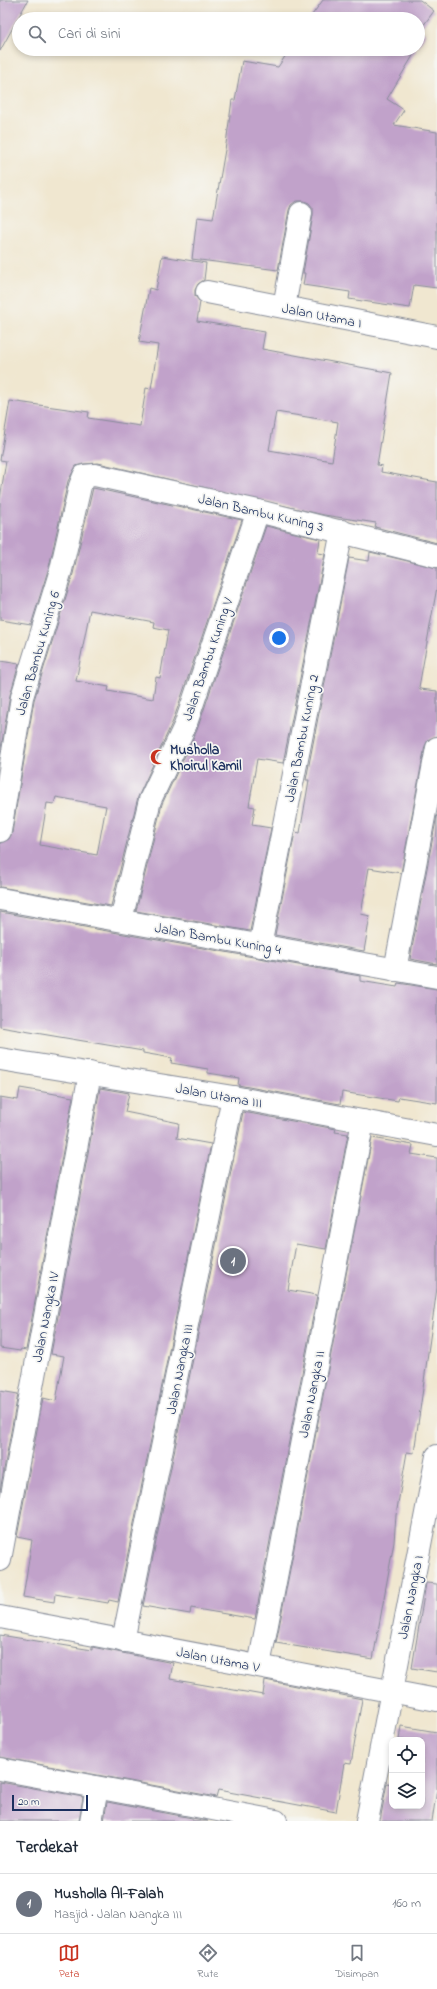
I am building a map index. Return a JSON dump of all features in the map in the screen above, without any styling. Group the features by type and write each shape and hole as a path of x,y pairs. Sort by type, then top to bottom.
{"street":[{"path":"284,307 301,213"},
{"name":"Jalan Utama I","path":"207,292 437,337"},
{"name":"Jalan Bambu Kuning 3","path":"84,476 95,475 258,511 437,556"},
{"name":"Jalan Bambu Kuning 6","path":"0,831 22,697 61,570 80,486 84,476"},
{"name":"Jalan Bambu Kuning V","path":"121,920 150,800 185,726 258,511"},
{"name":"Jalan Bambu Kuning 2","path":"260,946 342,531"},
{"path":"395,970 437,748"},
{"name":"Jalan Bambu Kuning 4","path":"0,898 437,977"},
{"name":"Jalan Utama III","path":"0,1059 233,1097 437,1135"},
{"name":"Jalan Nangka IV","path":"0,1560 90,1073"},
{"name":"Jalan Nangka III","path":"123,1641 233,1097"},
{"name":"Jalan Nangka II","path":"259,1666 363,1121"},
{"name":"Jalan Nangka I","path":"367,1821 437,1456"},
{"name":"Jalan Utama V","path":"0,1617 437,1700"},
{"path":"0,1769 233,1817 276,1821"},
{"path":"91,1821 97,1788"}],"building":[{"path":"0,0 28,0 21,12 12,12 12,29 0,51"},
{"path":"323,0 420,0 434,11 425,23 425,12 314,12"},
{"path":"285,56 413,56 387,99 404,110 394,125 437,132 437,288 414,285 410,308 349,299 350,292 303,285 305,273 303,273 313,215 313,208 309,203 304,201 296,201 291,205 289,210 278,270 192,259 197,217 213,219 232,100 235,100 242,61 278,67"},
{"path":"162,256 206,263 204,280 198,284 195,290 195,296 200,302 197,321 265,332 262,349 392,373 377,465 382,466 381,472 437,482 437,543 375,527 376,523 324,515 98,463 83,464 76,466 68,481 49,567 31,625 0,620 0,499 6,461 0,460 10,401 89,412 88,418 140,426 146,388 151,389 158,345 139,342 149,288 156,290","holes":["276,412 338,422 332,461 269,450"]},
{"path":"93,488 242,520 173,721 138,797 111,906 0,887 0,843 9,839 12,833 34,700 73,574","holes":["90,610 154,622 153,627 168,630 160,678 156,677 153,699 108,691 109,687 76,681","56,797 106,806 97,855 40,845 47,803 54,804"]},
{"path":"266,526 320,539 318,553 325,554 283,763 257,759 249,806 255,807 252,825 271,828 250,931 136,911 162,804 197,730"},
{"path":"370,552 437,568 437,587 419,687 420,689 437,691 437,736 428,740 425,746 401,873 369,868 361,914 370,916 364,951 275,935 295,832 300,833 309,780 306,780 349,558 369,561"},
{"path":"0,661 19,664 10,695 0,754"},
{"path":"437,815 437,964 410,959"},
{"path":"0,912 360,976 360,981 397,987 398,983 437,989 437,1103 399,1097 398,1101 342,1092 340,1104 238,1085 239,1078 208,1073 208,1069 171,1063 172,1058 143,1053 143,1051 0,1027"},
{"path":"20,1088 73,1097 26,1350 21,1349 20,1351 0,1348 0,1097 18,1100"},
{"path":"100,1088 129,1093 125,1112 179,1123 177,1138 211,1144 118,1602 109,1600 108,1603 55,1594 54,1602 23,1597 32,1540 17,1537 43,1398 56,1401 64,1356 51,1354"},
{"path":"243,1112 336,1129 335,1132 348,1134 326,1249 296,1244 288,1290 317,1295 255,1619 191,1608 190,1614 143,1606"},
{"path":"372,1138 413,1145 411,1154 437,1158 437,1288 414,1453 407,1452 396,1515 394,1542 373,1659 276,1643"},
{"path":"0,1391 18,1394 0,1491"},
{"path":"426,1583 437,1584 437,1672 412,1668"},
{"path":"0,1635 92,1650 92,1647 173,1663 170,1679 263,1695 265,1680 362,1699 351,1764 344,1763 336,1812 218,1790 216,1797 0,1757"},
{"path":"401,1726 437,1732 437,1789 432,1821 380,1821 387,1783 389,1784 389,1809 425,1809 425,1737 399,1737"},
{"path":"0,1782 83,1797 79,1821 0,1821"},
{"path":"107,1802 208,1821 104,1821"}],"place":[{"name":"Musholla Khoirul Kamil","path":"158,757"},
{"name":"Musholla Al-Falah","path":"233,1261"}]}
